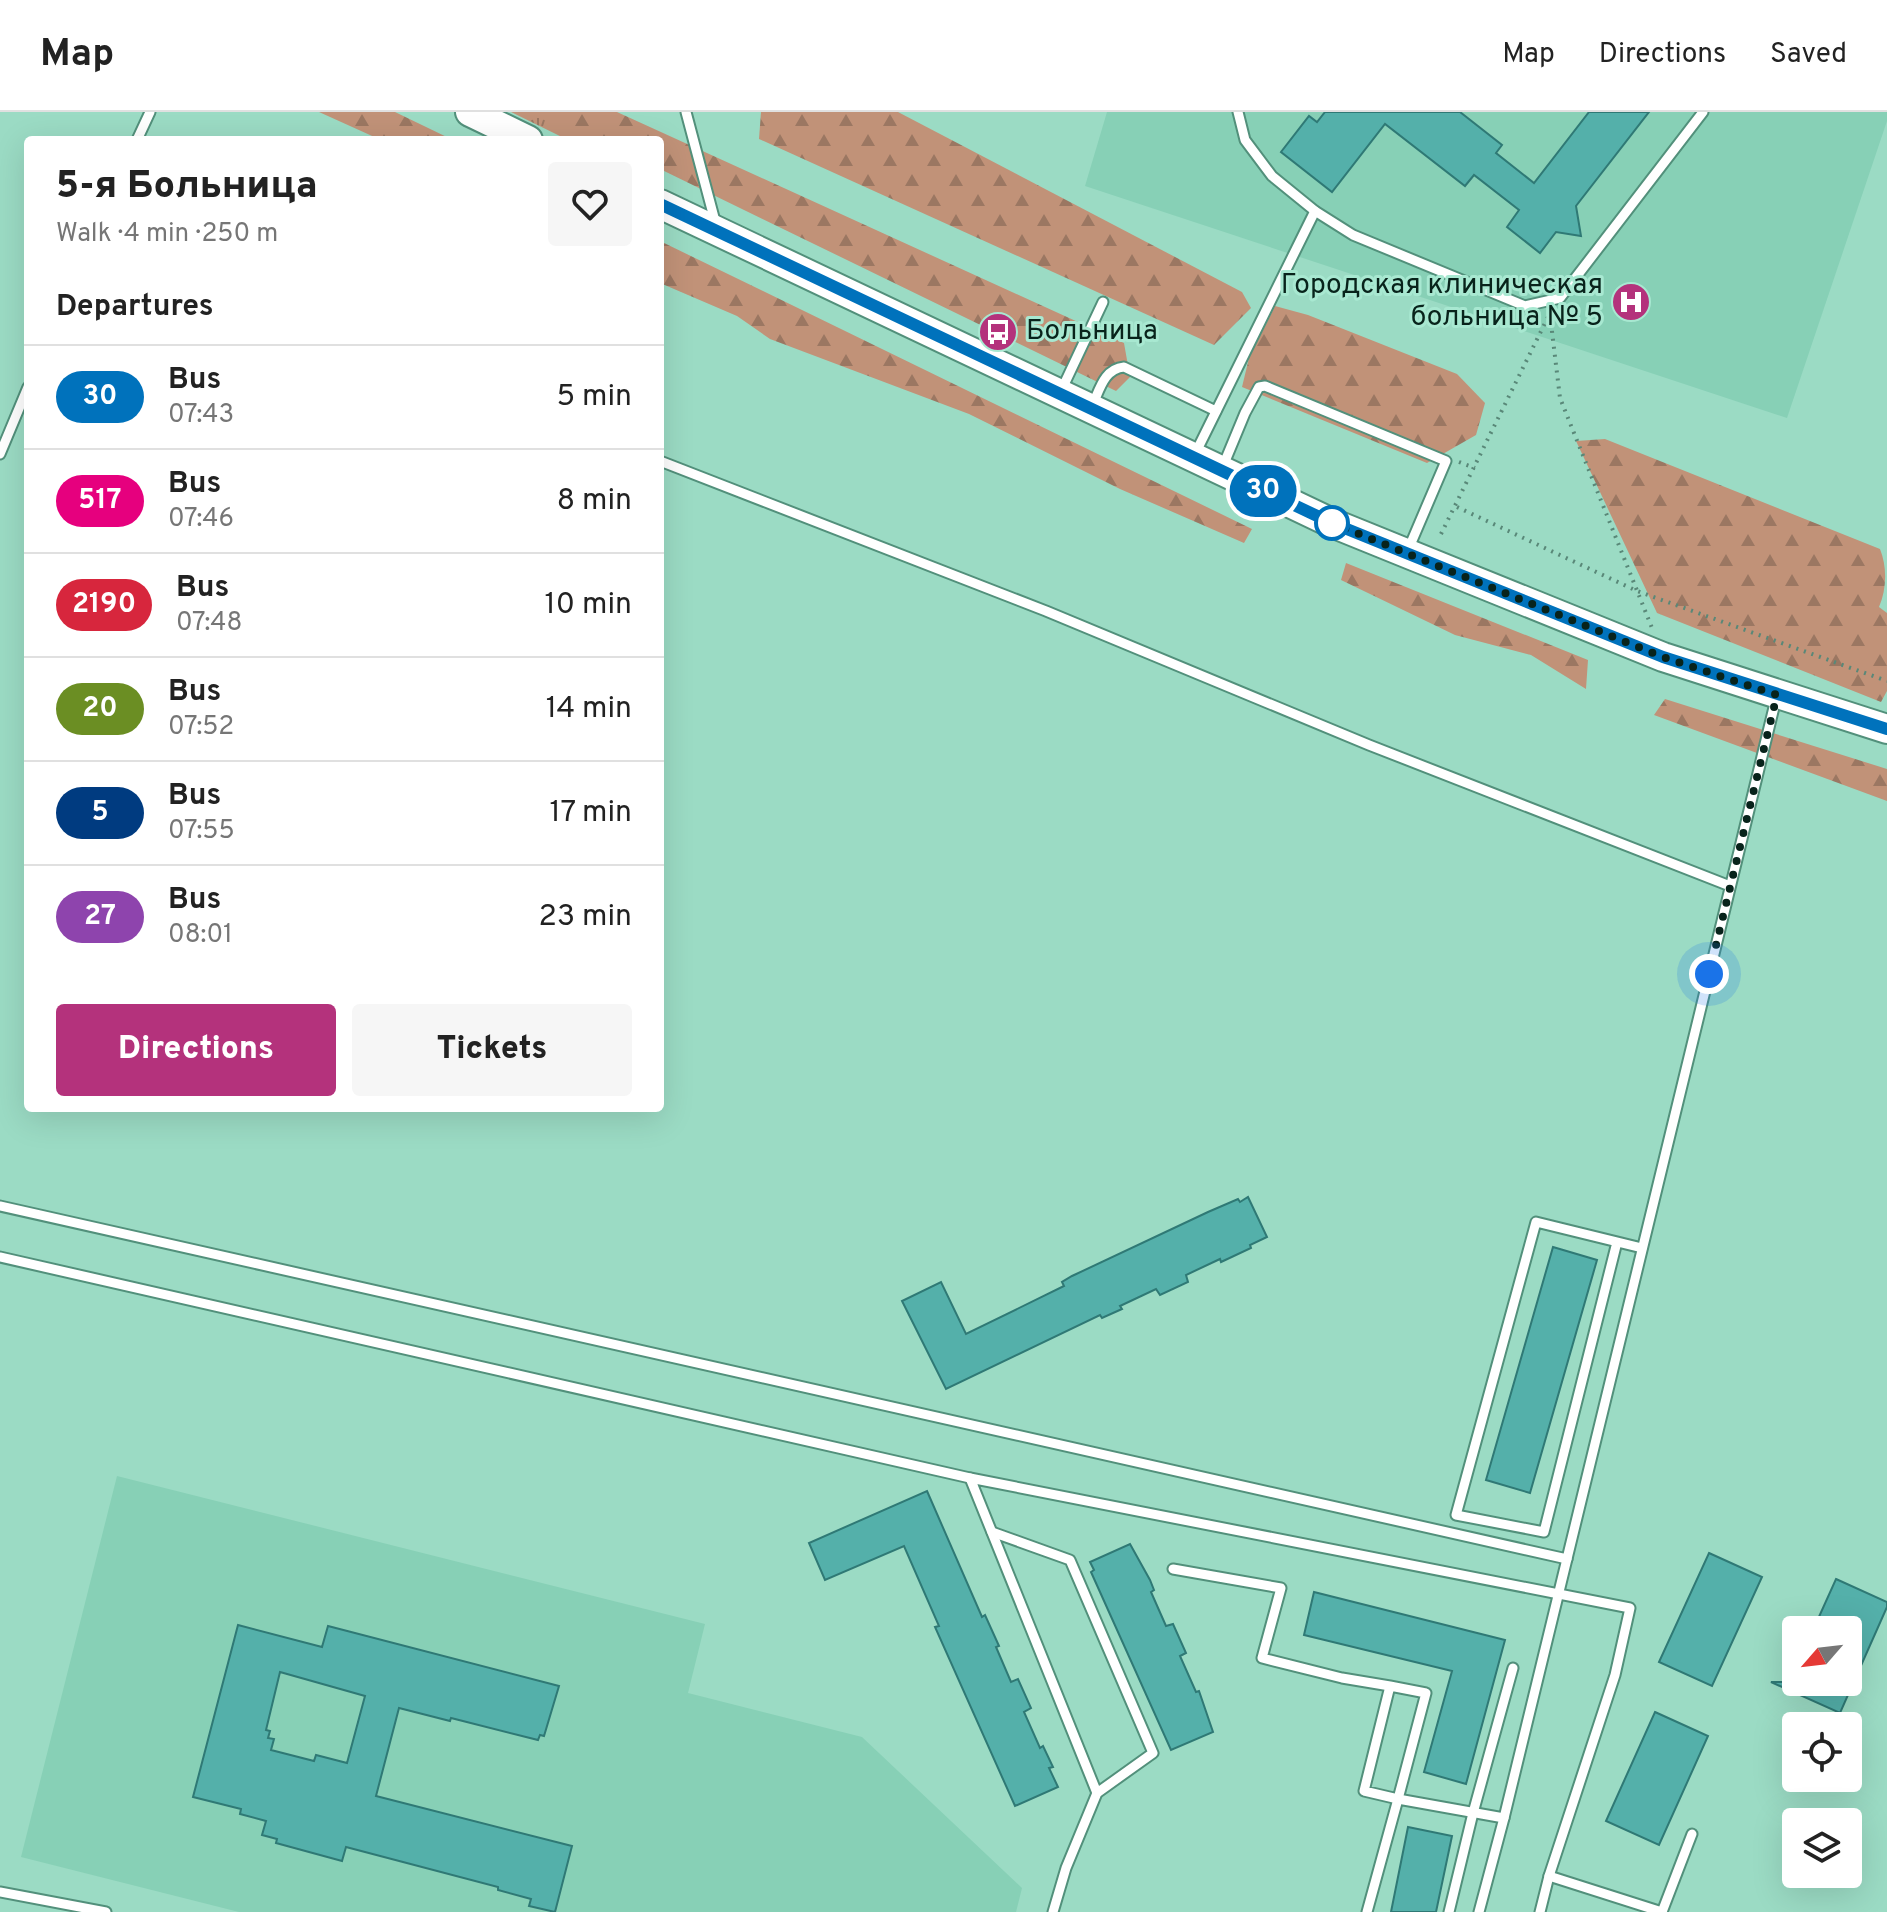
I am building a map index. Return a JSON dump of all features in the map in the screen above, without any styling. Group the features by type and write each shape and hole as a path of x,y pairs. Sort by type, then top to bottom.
{"main road":[{"path":"470,112 520,136"},
{"path":"664,206 1332,523 1663,657 1887,729"}],"lane":[{"path":"139,136 150,112"},
{"path":"686,112 717,232"},
{"path":"1238,112 1245,140 1272,176 1315,211 1353,235 1525,306 1560,298 1703,112"},
{"path":"1193,459 1315,211"},
{"path":"1059,394 1103,302"},
{"path":"1090,409 1107,374 1115,368 1124,367 1216,411"},
{"path":"1220,471 1245,413 1259,387 1265,386 1446,461 1407,554"},
{"path":"0,454 24,397"},
{"path":"664,463 1046,611 1369,745 1730,886"},
{"path":"1479,1912 1777,695"},
{"path":"0,1206 1567,1559"},
{"path":"1617,1242 1544,1532 1456,1515 1536,1222 1642,1248"},
{"path":"0,1257 970,1478 1630,1608 1615,1675 1540,1912"},
{"path":"970,1478 1097,1793"},
{"path":"992,1532 1070,1560 1153,1753 1097,1793 1066,1868 1053,1912"},
{"path":"1173,1569 1281,1588 1262,1658 1342,1678 1426,1693 1367,1912"},
{"path":"1449,1912 1513,1668"},
{"path":"1390,1686 1364,1791 1504,1818"},
{"path":"1549,1876 1662,1912 1692,1834"},
{"path":"0,1892 106,1912"}],"path":[{"path":"1441,534 1457,507 1550,313 1560,398 1663,657"},
{"path":"1457,507 1637,591 1887,681"}],"shaded area":[{"name":"Городская клиническая больница № 5","path":"1107,112 1887,112 1887,121 1787,418 1085,186"},
{"path":"117,1476 705,1624 688,1693 862,1737 1022,1888 1016,1912 239,1912 21,1857"}],"green space":[{"path":"319,112 395,112 445,136 372,136"},
{"path":"511,112 590,112 637,136 560,136"},
{"path":"544,112 617,112 1124,343 1130,377 1116,391 664,171 664,136 593,136"},
{"path":"761,112 898,112 1242,292 1251,308 1214,345 759,139"},
{"path":"664,243 1252,529 1244,543 1120,489 969,414 770,339 737,316 664,285"},
{"path":"1275,306 1308,315 1457,374 1485,403 1476,435 1427,463 1242,387 1249,358"},
{"path":"1605,439 1880,549 1885,578 1879,607 1887,613 1887,691 1881,702 1657,613 1576,441"},
{"path":"1346,563 1588,660 1586,689 1531,655 1455,635 1341,580"},
{"path":"1665,699 1887,769 1887,801 1654,715"}],"building":[{"path":"1325,112 1460,112 1502,145 1496,153 1534,183 1589,112 1649,112 1576,206 1581,236 1556,232 1540,253 1507,227 1519,210 1474,175 1465,186 1385,124 1332,192 1281,152 1309,116 1317,122"},
{"path":"1248,1197 1267,1237 1250,1245 1251,1248 1186,1275 1188,1282 1160,1295 1156,1289 1120,1306 1122,1309 1102,1318 1100,1315 946,1389 902,1301 941,1282 966,1334 1064,1286 1062,1282 1072,1276 1208,1212"},
{"path":"1553,1247 1597,1260 1530,1493 1486,1480"},
{"path":"927,1491 982,1617 985,1615 999,1646 996,1647 1011,1682 1018,1679 1031,1708 1024,1712 1040,1748 1043,1746 1053,1767 1049,1768 1058,1787 1015,1806 935,1627 939,1626 904,1546 825,1580 809,1543"},
{"path":"1130,1544 1150,1580 1154,1590 1151,1592 1166,1626 1173,1624 1186,1653 1180,1656 1196,1692 1199,1691 1213,1732 1171,1750 1091,1572 1094,1570 1090,1562"},
{"path":"1709,1553 1762,1577 1712,1686 1659,1662"},
{"path":"1836,1579 1887,1602 1862,1663 1862,1616 1819,1616"},
{"path":"1314,1592 1505,1640 1466,1784 1424,1772 1452,1671 1304,1635"},
{"path":"238,1625 322,1647 328,1626 559,1686 544,1736 540,1735 538,1740 399,1708 376,1796 572,1846 555,1912 529,1906 531,1899 498,1890 498,1887 346,1847 342,1861 276,1843 277,1839 262,1835 266,1821 240,1814 241,1809 193,1797","holes":["280,1672 365,1696 347,1763 316,1755 314,1761 271,1750 274,1739 268,1738 270,1731 266,1730"]},
{"path":"1802,1696 1848,1696 1838,1712"},
{"path":"1655,1712 1708,1736 1659,1845 1606,1821"},
{"path":"1408,1827 1452,1836 1436,1912 1391,1912"}],"bus line":[{"name":"30","path":"664,206 1332,523 1663,657 1887,729"}],"place":[{"name":"Городская клиническая больница № 5","path":"1631,302"},
{"name":"Больница","path":"998,332"}],"route":[{"path":"1332,523 1663,657 1777,695 1709,974"}]}
